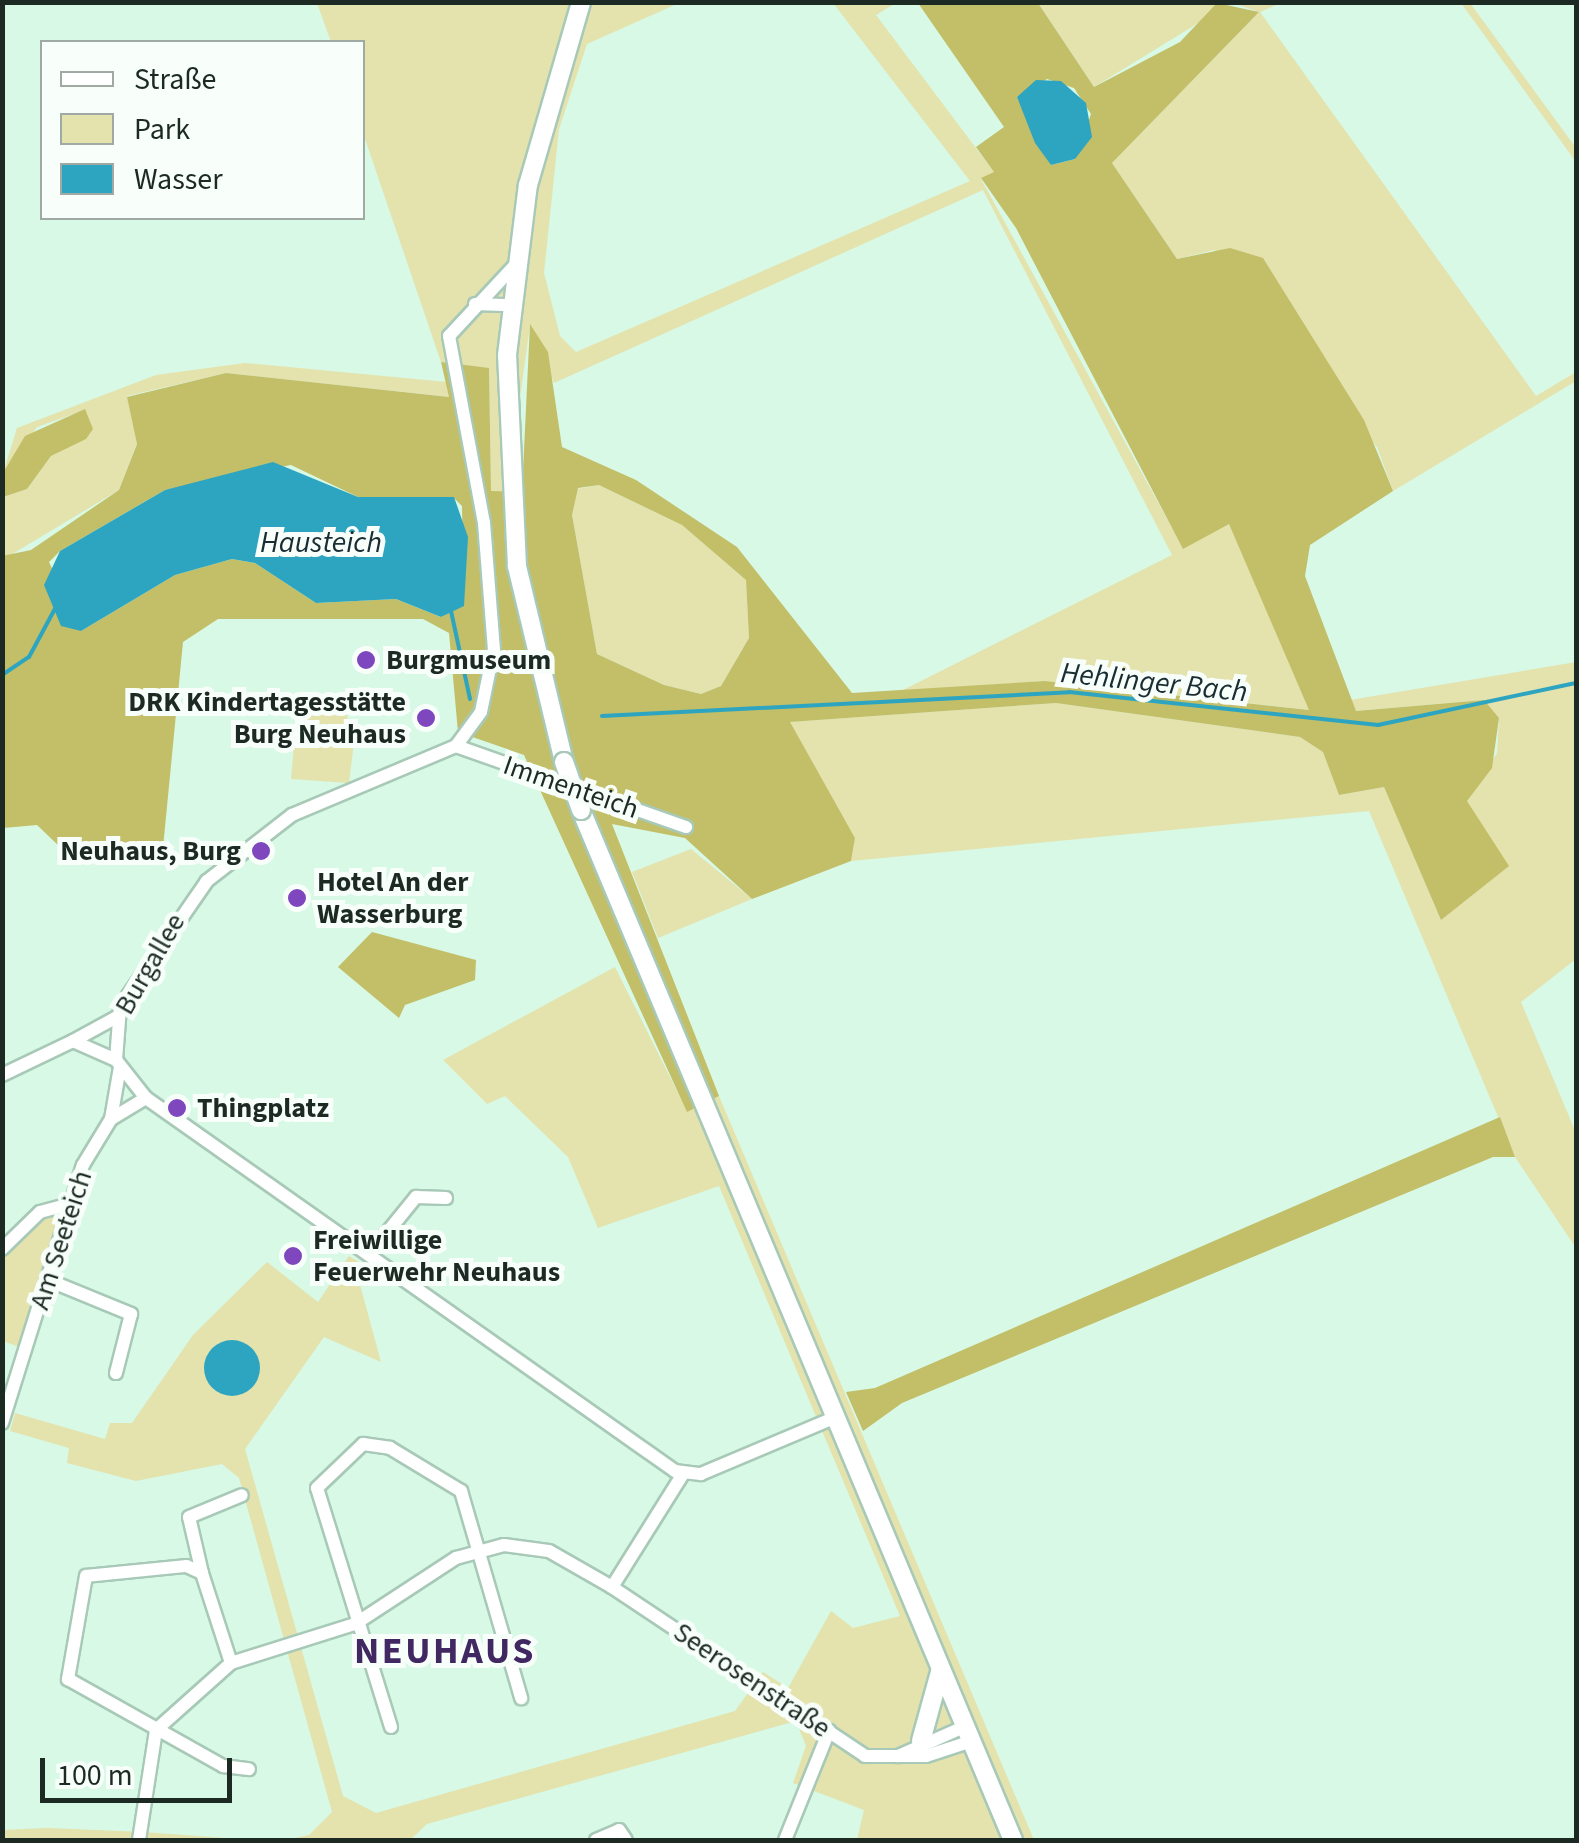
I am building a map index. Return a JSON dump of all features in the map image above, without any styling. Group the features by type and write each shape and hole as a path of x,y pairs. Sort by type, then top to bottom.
{"street":[{"path":"581,2 542,123 510,305 517,566 564,762 581,810 1012,1840"},
{"path":"456,746 481,712 494,650 478,472 450,356 454,323 515,264"},
{"path":"475,304 510,305"},
{"name":"Immenteich","path":"456,746 686,826"},
{"name":"Burgallee","path":"118,1064 117,1016 208,881 292,815 456,746"},
{"path":"2,1075 73,1042 117,1016"},
{"path":"73,1042 118,1064 146,1098 682,1474"},
{"name":"Am Seeteich","path":"2,1423 69,1204 112,1119 118,1064"},
{"path":"112,1119 146,1098"},
{"path":"369,1254 416,1196 446,1198"},
{"path":"2,1249 40,1212 69,1204"},
{"path":"48,1280 130,1314 116,1373"},
{"path":"612,1587 682,1474 836,1418"},
{"path":"391,1727 354,1624 317,1488 364,1444 390,1448 460,1491 521,1698"},
{"path":"231,1663 188,1517 242,1495"},
{"name":"Seerosenstraße","path":"156,1730 231,1663 354,1624 478,1551 527,1544 612,1587 866,1756 896,1758 969,1734"},
{"path":"202,1574 186,1566 86,1576 68,1679 222,1766 249,1769"},
{"path":"921,1741 941,1667"},
{"path":"139,1840 156,1730"},
{"path":"785,1840 829,1731"},
{"path":"896,1758 921,1741 969,1734"},
{"path":"596,1840 619,1830 626,1840"}],"green space":[{"path":"317,3 679,3 587,44 559,129 544,273 560,336 576,352 970,181 833,3 896,3 876,15 994,172 981,179 1183,548 1229,523 1310,710 1045,681 901,691 1172,555 983,190 554,383 530,325 520,398 523,492 491,491 489,369 441,362 365,139 365,40 330,40"},
{"path":"1038,3 1231,3 1094,87"},
{"path":"1233,3 1281,3 1260,12 1536,396 1576,372 1576,381 1393,491 1377,447 1214,250 1177,259 1112,163 1259,12"},
{"path":"1461,3 1470,3 1576,148 1576,162"},
{"path":"245,363 447,382 450,397 226,373 127,396 137,443 119,490 4,559 3,497 27,489 51,456 86,438 85,410 37,427 3,473 17,428 156,375"},
{"path":"599,485 682,525 746,580 749,638 721,686 701,694 664,685 597,654 572,515 577,489"},
{"path":"1576,662 1576,959 1521,1002 1576,1133 1576,1248 1515,1157 1369,811 851,861 855,838 789,722 1056,703 1300,737 1323,752 1339,795 1384,787 1441,920 1467,801 1497,753 1499,718 1483,700 1356,711 1350,700"},
{"path":"343,700 354,742 349,783 291,779 298,701"},
{"path":"691,849 752,899 658,938 632,872"},
{"path":"615,967 687,1111 719,1096 1034,1840 857,1840 864,1810 793,1783 806,1746 796,1721 427,1824 410,1840 286,1840 309,1835 332,1812 239,1478 222,1464 136,1481 67,1463 69,1448 10,1431 15,1413 105,1439 110,1423 132,1423 193,1335 267,1262 318,1302 349,1256 369,1268 359,1281 381,1362 324,1337 245,1449 343,1796 376,1813 735,1711 763,1672 788,1688 831,1611 853,1628 900,1616 719,1186 598,1228 568,1157 505,1096 487,1104 443,1060"},
{"path":"47,1213 59,1215 19,1347 3,1341 2,1254"},
{"path":"47,1828 251,1840 3,1840 3,1830"}],"shaded area":[{"path":"918,3 1038,3 1094,87 1180,42 1217,3 1259,12 1112,163 1177,259 1230,248 1263,258 1364,420 1393,491 1310,545 1305,576 1356,711 1484,700 1499,718 1492,768 1467,801 1509,866 1441,920 1384,787 1339,795 1323,752 1300,737 1056,703 790,722 855,838 851,861 752,899 685,838 612,824 719,1096 687,1112 524,755 458,732 449,633 423,619 218,619 183,642 162,858 60,847 37,825 3,828 2,556 31,550 119,490 137,444 127,397 226,373 449,397 441,362 489,368 491,491 522,492 530,324 548,352 562,447 636,480 737,547 852,693 1045,681 1309,710 1229,524 1183,549 1016,228 981,178 994,172 976,147 1004,127","holes":["1047,79 1074,88 1091,114 1075,159 1051,165 1017,97","291,465 358,497 453,497 462,506 464,605 441,617 396,599 316,603 255,563 232,559 175,575 81,631 49,562 60,551 165,490","599,485 682,525 746,580 749,638 721,686 701,694 664,685 597,654 572,515 578,488"]},
{"path":"85,409 93,429 86,439 51,456 27,489 3,497 3,473 25,436"},
{"path":"372,932 476,960 475,980 405,1005 399,1018 338,967"},
{"path":"1500,1117 1515,1157 1493,1157 902,1403 863,1431 846,1392 875,1388"}],"water":[{"path":"1036,80 1061,81 1086,103 1092,137 1075,159 1051,165 1035,143 1017,97"},
{"name":"Hausteich","path":"273,462 358,497 454,497 468,537 464,606 441,617 396,599 316,603 255,563 232,559 175,575 81,631 61,626 44,585 60,551 165,490"},
{"path":"232,1340 251,1349 260,1368 251,1387 232,1396 213,1387 204,1368 213,1349"}],"waterway":[{"name":"Hehlinger Bach","path":"2,675 29,657 57,605"},
{"name":"Hehlinger Bach","path":"451,611 470,699"},
{"name":"Hehlinger Bach","path":"602,716 1069,692 1378,725 1576,683"}],"place":[{"name":"Burgmuseum","path":"366,660"},
{"name":"DRK Kindertagesstätte Burg Neuhaus","path":"426,718"},
{"name":"Neuhaus, Burg","path":"261,851"},
{"name":"Hotel An der Wasserburg","path":"297,898"},
{"name":"Thingplatz","path":"177,1108"},
{"name":"Freiwillige Feuerwehr Neuhaus","path":"293,1256"}],"district":[{"name":"NEUHAUS","path":"445,1652"}]}
